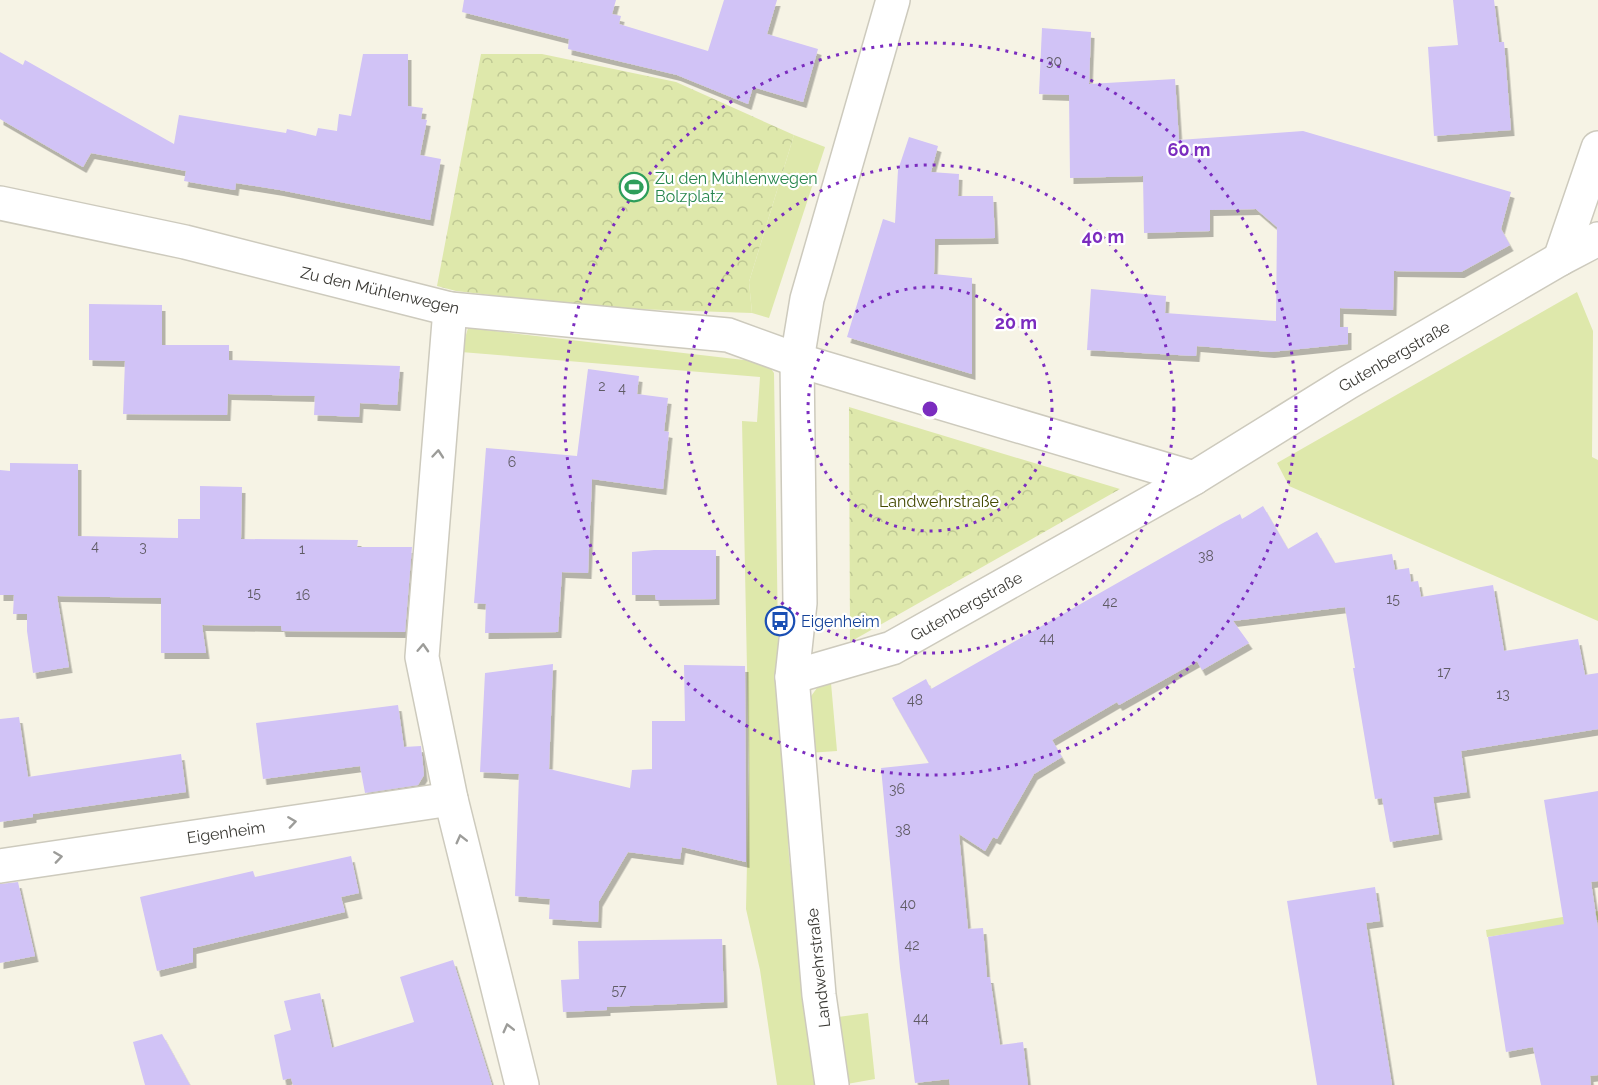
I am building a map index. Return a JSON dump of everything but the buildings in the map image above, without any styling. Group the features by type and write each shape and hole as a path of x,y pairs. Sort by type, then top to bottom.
{"street":[{"name":"Landwehrstraße","path":"832,1085 819,995 792,678 800,603 797,360 807,299 893,0"},
{"path":"1560,259 1598,148"},
{"name":"Zu den Mühlenwegen","path":"0,203 185,242 450,309 728,335 797,360"},
{"name":"Gutenbergstraße","path":"792,678 892,648 1194,478 1347,383 1598,239"},
{"path":"450,309 422,657 451,799 522,1085"},
{"path":"797,360 1194,478"},
{"name":"Eigenheim","path":"0,866 451,799"}],"green space":[{"path":"481,54 542,54 676,82 794,135 749,282 752,313 605,308 456,291 437,286"},
{"path":"794,135 825,147 769,318 752,313 749,282"},
{"path":"1577,292 1593,331 1592,457 1598,460 1598,621 1289,486 1277,463"},
{"path":"468,328 744,360 764,359 774,373 778,637 789,857 818,1085 777,1085 760,970 746,909 749,768 742,421 757,422 760,377 461,352"},
{"path":"849,407 1120,489 850,642"},
{"path":"831,683 837,751 808,753 809,699 817,688"},
{"path":"1598,911 1598,920 1487,937 1486,930"},
{"path":"868,1013 875,1079 847,1084 838,1017"}],"place":[{"name":"Zu den Mühlenwegen Bolzplatz","path":"634,187"},
{"name":"Eigenheim","path":"780,621"}]}
